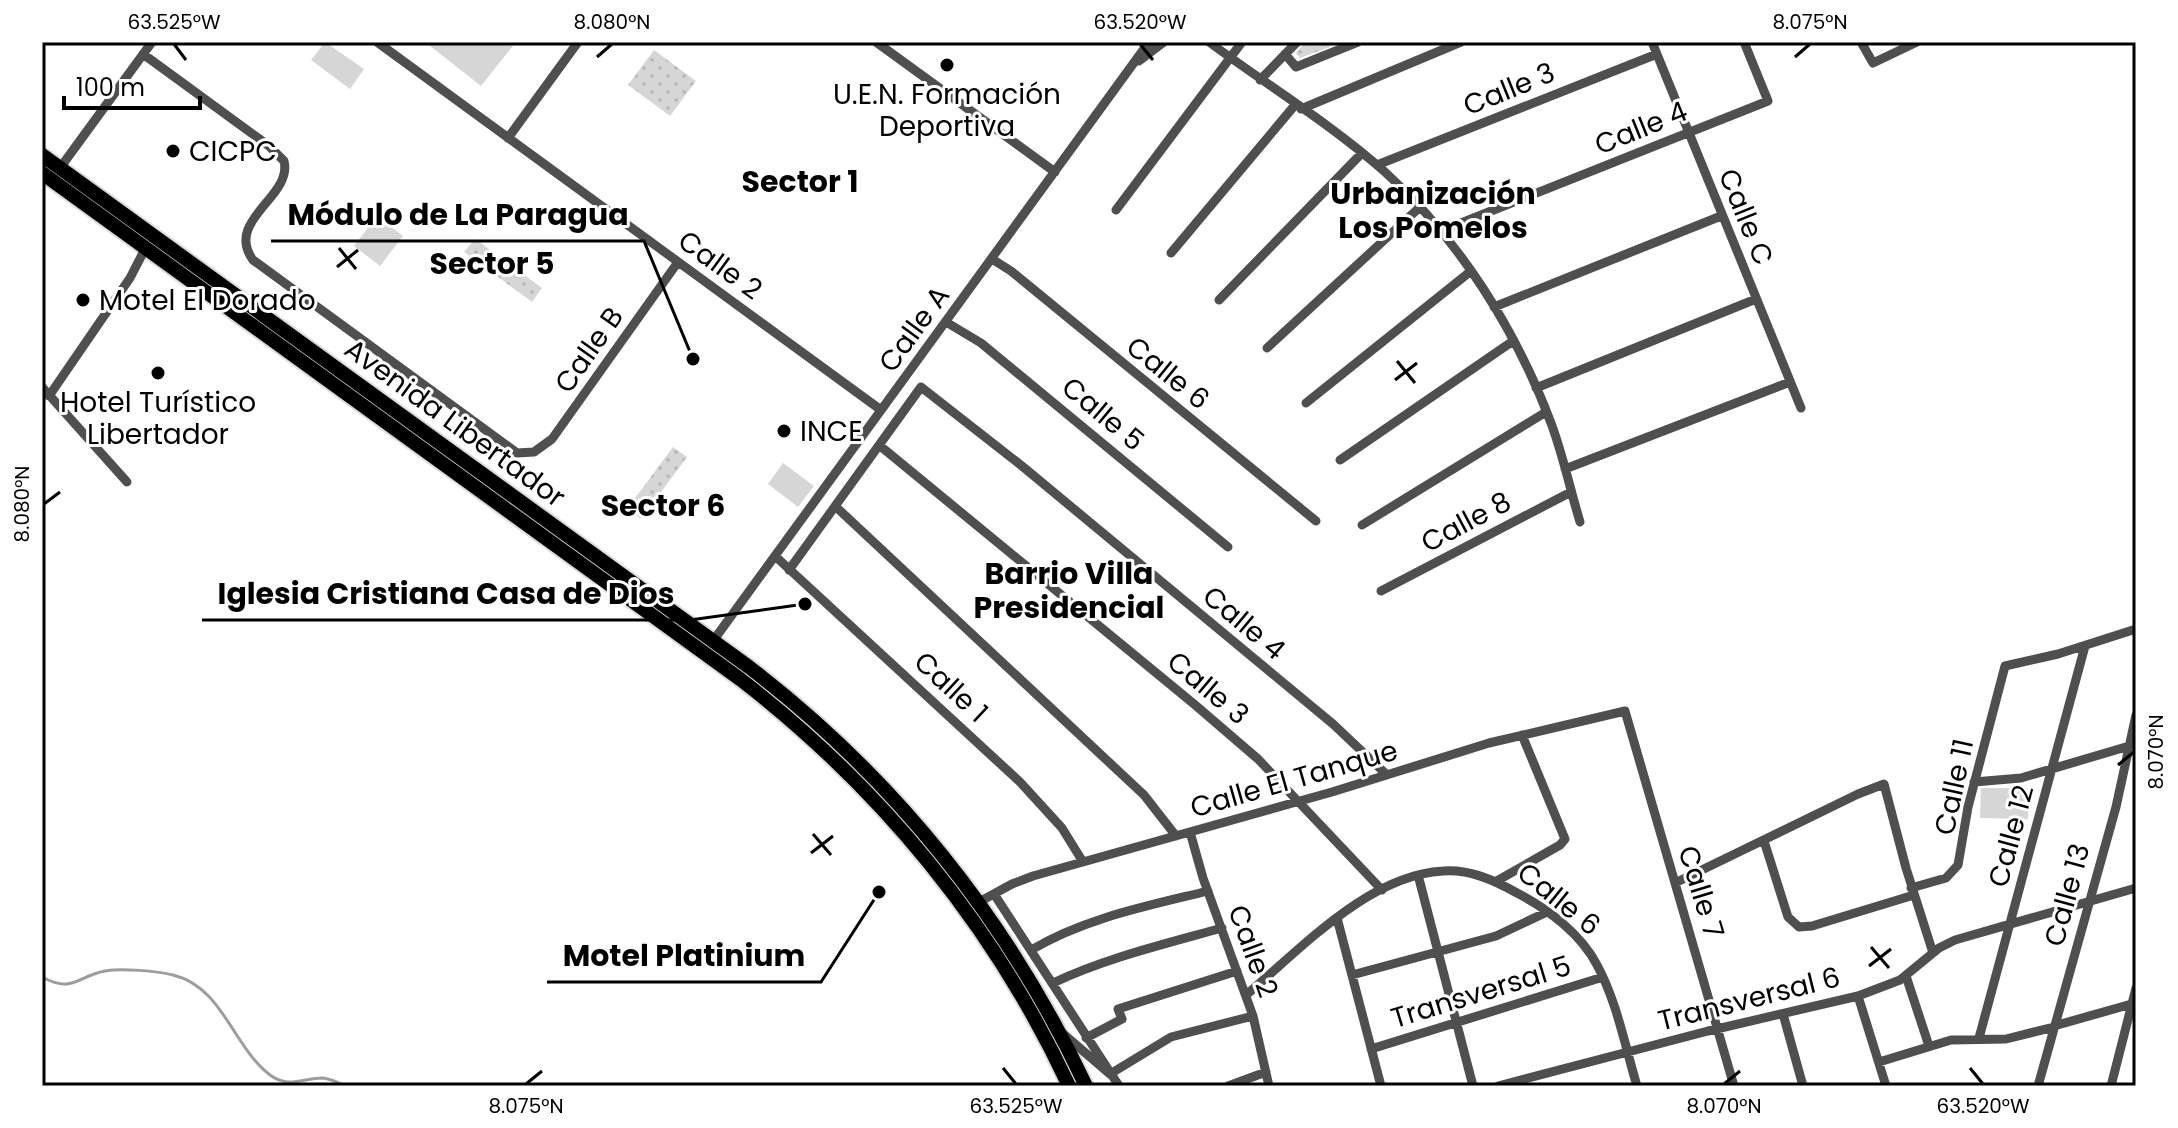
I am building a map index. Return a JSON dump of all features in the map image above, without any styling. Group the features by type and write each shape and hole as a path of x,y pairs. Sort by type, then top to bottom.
{"main road":[{"name":"Avenida Libertador","path":"42,155 51,174 145,249 709,647 790,699 852,755 917,824 979,902 1022,966 1086,1086"},
{"name":"Avenida Libertador","path":"51,174 709,647 822,747 915,845 961,902 1032,1012 1069,1086"}],"street":[{"path":"51,174 152,42"},
{"name":"Calle 2","path":"377,42 678,262 884,407 902,414"},
{"path":"508,138 578,42"},
{"path":"876,42 1055,172"},
{"name":"Calle A","path":"709,647 1149,42"},
{"path":"1133,65 1164,42"},
{"path":"1209,42 1377,165 1441,231 1494,307 1536,388 1580,522"},
{"path":"1116,210 1242,42"},
{"path":"1260,80 1297,42"},
{"path":"1285,54 1296,67 1358,42"},
{"path":"1171,253 1298,107 1461,42"},
{"name":"Calle C","path":"1652,42 1801,408"},
{"name":"Calle 4","path":"1441,231 1768,101 1744,42"},
{"path":"1861,42 1873,63 1917,42"},
{"name":"Calle B","path":"143,54 269,146 284,161 284,175 246,233 247,250 253,260 517,453 528,454 546,445 557,434 678,262"},
{"name":"Calle 3","path":"1377,165 1657,54"},
{"path":"1219,300 1362,153"},
{"path":"1267,348 1420,207"},
{"path":"1494,307 1721,216"},
{"path":"127,482 46,392 130,278 145,249"},
{"name":"Calle 6","path":"992,259 1011,271 1316,521"},
{"path":"1306,403 1471,271"},
{"path":"1536,388 1756,299"},
{"name":"Calle 5","path":"946,322 991,350 1228,547"},
{"path":"1340,460 1513,341"},
{"path":"1565,469 1790,382"},
{"name":"Calle 4","path":"902,414 921,387 1022,466 1333,724 1387,775"},
{"path":"1362,525 1546,412"},
{"path":"789,570 902,414"},
{"name":"Calle 3","path":"879,445 1194,704 1273,773 1382,890"},
{"path":"847,457 862,469"},
{"name":"Calle 8","path":"1381,591 1571,492"},
{"path":"835,506 1144,795 1176,836"},
{"name":"Calle 1","path":"775,556 1020,782 1062,828 1083,862"},
{"path":"2085,646 2136,629"},
{"name":"Calle 11","path":"1913,892 1955,872 1962,856 1968,807 2005,666 2085,646"},
{"name":"Calle 12","path":"1979,1038 2085,646"},
{"name":"Calle El Tanque","path":"979,902 1033,876 1522,735 1625,711"},
{"name":"Calle 7","path":"1625,711 1734,1086"},
{"name":"Calle 13","path":"2038,1086 2116,807 2132,745 2136,715"},
{"name":"Calle 6","path":"1495,882 1560,845 1565,839 1522,735"},
{"path":"1974,782 2021,778 2132,745"},
{"path":"1675,883 1884,784 1933,953"},
{"name":"Calle 2","path":"1190,832 1253,1016 1269,1086"},
{"path":"1764,841 1788,917 1795,925 1812,926 1913,892"},
{"path":"1246,995 1337,918 1382,890 1418,875 1456,871 1495,882"},
{"path":"1418,875 1473,1086"},
{"name":"Calle 6","path":"1495,882 1547,912 1588,951 1603,977 1637,1086"},
{"name":"Transversal 6","path":"1498,1086 1718,1028 1858,996 1906,976 1933,953 1955,940 2136,888"},
{"path":"1031,950 1062,933 1105,917 1208,891"},
{"path":"994,894 1119,1086"},
{"path":"1352,975 1509,932 1547,912"},
{"path":"1337,918 1381,1086"},
{"path":"1053,983 1142,950 1222,928"},
{"path":"1086,1038 1122,1019 1118,1009 1237,971"},
{"path":"1906,976 1929,1046"},
{"name":"Transversal 5","path":"1371,1049 1603,977"},
{"path":"2111,1086 2136,988"},
{"path":"1858,996 1886,1086"},
{"path":"1879,1062 1951,1040 2006,1039 2134,1003"},
{"path":"1783,1014 1803,1086"},
{"path":"1110,1074 1162,1041 1253,1016"},
{"path":"1058,1030 1110,1074"},
{"path":"1228,1086 1266,1072"}],"shaded area":[{"path":"325,42 364,69 350,89 311,60"},
{"path":"425,42 516,42 481,86"},
{"path":"1305,42 1328,42 1330,47 1300,58 1296,53"},
{"path":"654,50 696,81 670,116 628,85"},
{"path":"377,216 403,236 380,266 354,246"},
{"path":"475,239 542,288 532,302 464,252"},
{"path":"673,447 687,457 641,519 627,509"},
{"path":"783,463 814,486 798,507 768,484"},
{"path":"1981,788 2028,788 2028,819 1980,818"}],"waterway":[{"path":"42,977 69,984 112,970 173,975 204,992 257,1063 270,1075 290,1082 323,1078 346,1086"}],"place":[{"name":"U.E.N. Formación Deportiva","path":"947,65"},
{"name":"CICPC","path":"173,151"},
{"name":"Motel El Dorado","path":"83,300"},
{"name":"Módulo de La Paragua","path":"693,359"},
{"name":"Hotel Turístico Libertador","path":"158,373"},
{"name":"INCE","path":"784,431"},
{"name":"Iglesia Cristiana Casa de Dios","path":"805,604"},
{"name":"Motel Platinium","path":"879,892"}],"district":[{"name":"Sector 1","path":"800,181"},
{"name":"Urbanización Los Pomelos","path":"1433,210"},
{"name":"Sector 5","path":"492,263"},
{"name":"Sector 6","path":"663,505"},
{"name":"Barrio Villa Presidencial","path":"1069,590"}]}
